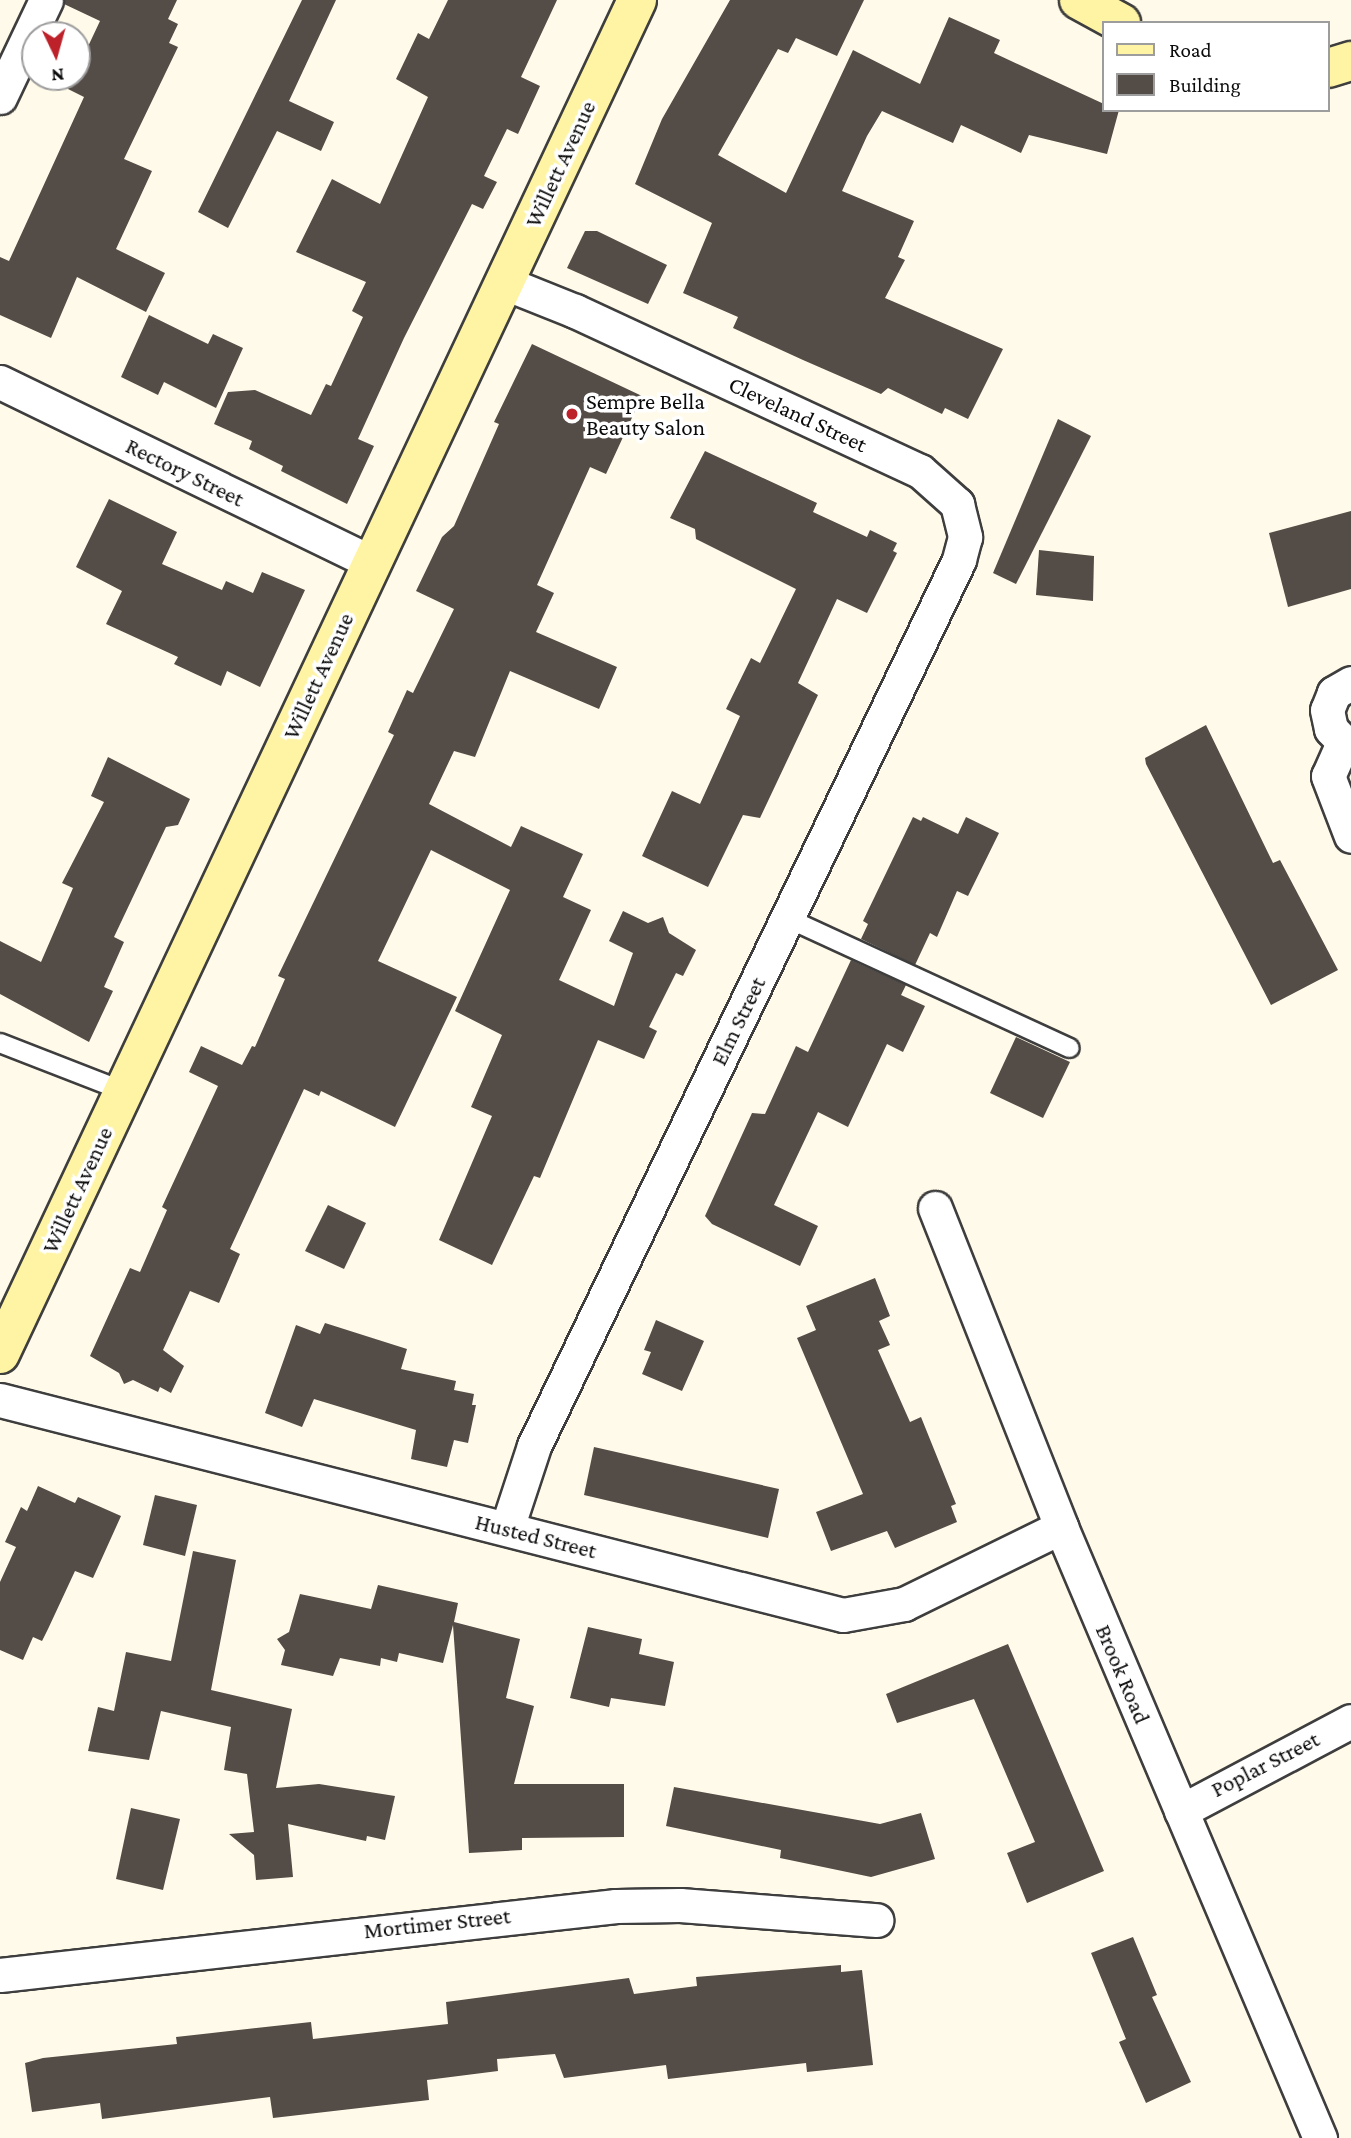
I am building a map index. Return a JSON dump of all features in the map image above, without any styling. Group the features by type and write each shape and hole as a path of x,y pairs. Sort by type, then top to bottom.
{"street":[{"path":"0,97 46,0"},
{"name":"Willett Avenue","path":"0,1354 370,562 505,283 637,0"},
{"path":"1079,0 1117,21"},
{"path":"1330,67 1351,61"},
{"name":"Cleveland Street","path":"505,283 575,311 920,471 962,514"},
{"name":"Rectory Street","path":"0,382 370,562"},
{"name":"Elm Street","path":"507,1528 534,1446 958,560 965,537 962,514"},
{"path":"1351,683 1334,693 1327,710 1347,748 1328,776 1351,836"},
{"name":"Brook Road","path":"935,1208 1061,1527 1320,2138"},
{"name":"Husted Street","path":"0,1400 843,1615 904,1604 1061,1527"},
{"name":"Poplar Street","path":"1181,1811 1351,1721"},
{"name":"Mortimer Street","path":"0,1975 616,1906 680,1905 876,1920"}],"lane":[{"path":"787,918 1069,1048"},
{"path":"0,1043 123,1091"}],"building":[{"path":"65,0 177,0 168,19 178,24 169,43 178,47 124,159 152,171 116,249 165,273 146,312 77,277 51,338 0,315 0,257 9,261 84,97 72,91 91,91 91,40 100,21 64,4"},
{"path":"302,0 336,0 289,101 334,122 321,151 277,131 228,228 198,212"},
{"path":"448,0 557,0 521,77 540,86 518,134 507,129 484,176 497,182 483,209 472,204 404,338 358,439 374,446 347,504 281,471 283,466 249,449 252,441 214,424 228,392 255,390 311,415 326,384 331,386 363,317 352,311 366,282 296,252 332,179 380,204 428,97 396,79 418,33 429,39"},
{"path":"730,0 864,0 837,56 796,38 788,53 778,49 718,155 786,193 853,50 920,84 949,17 1000,40 994,53 1102,103 1102,112 1118,112 1107,154 1029,135 1021,153 961,125 953,143 882,111 867,136 842,191 914,221 898,257 905,260 885,298 1003,349 968,419 945,408 942,414 888,388 881,394 803,360 733,328 738,317 683,293 712,223 635,184 662,119"},
{"path":"585,231 597,231 667,265 648,304 567,268"},
{"path":"149,315 208,344 213,334 243,348 216,408 164,382 158,395 121,377"},
{"path":"532,344 642,396 606,474 590,467 537,585 554,593 536,632 617,667 599,709 510,671 475,757 454,751 429,804 511,847 521,826 583,854 563,897 591,910 559,980 614,1006 633,953 609,941 623,911 648,923 663,917 669,933 696,950 683,976 676,973 649,1027 657,1031 644,1059 598,1040 540,1178 534,1176 492,1265 439,1240 492,1116 471,1107 502,1035 455,1011 510,890 431,850 378,961 457,997 395,1127 321,1091 319,1096 304,1089 230,1249 240,1254 219,1303 190,1291 163,1350 184,1366 171,1393 160,1387 158,1392 133,1380 124,1384 119,1373 90,1356 130,1268 140,1272 167,1210 162,1207 218,1086 189,1072 201,1046 242,1065 252,1046 255,1047 285,979 278,976 394,735 388,732 407,690 413,693 454,609 416,591 442,537 454,526 499,424 494,422"},
{"path":"1058,419 1091,436 1016,584 993,573"},
{"path":"705,451 817,503 813,512 867,537 870,530 897,543 893,551 897,553 867,613 837,599 798,683 818,695 760,818 743,815 708,887 642,856 672,791 700,804 740,716 726,709 751,658 760,663 796,589 696,539 695,529 670,518"},
{"path":"109,499 177,532 162,564 222,590 226,581 253,593 262,572 305,590 260,687 227,671 221,686 174,664 178,657 106,624 122,591 76,567"},
{"path":"1351,511 1351,589 1288,607 1269,533"},
{"path":"1039,550 1094,556 1093,601 1036,595"},
{"path":"1206,725 1273,863 1280,860 1338,970 1271,1005 1146,764 1145,758"},
{"path":"108,757 190,799 178,825 166,827 114,937 124,942 104,987 113,991 89,1042 0,994 0,941 41,962 73,888 62,883 104,802 91,796"},
{"path":"913,817 921,821 923,817 958,834 966,817 999,833 968,896 957,891 937,937 930,933 915,965 861,939 868,924 863,921"},
{"path":"851,960 906,985 901,995 925,1006 903,1052 887,1044 848,1127 818,1112 774,1205 818,1226 800,1266 712,1224 705,1216 752,1113 765,1114 796,1046 808,1052"},
{"path":"1016,1037 1070,1062 1043,1118 990,1093"},
{"path":"328,1205 366,1223 344,1269 305,1251"},
{"path":"875,1278 890,1316 879,1321 890,1345 878,1350 910,1422 921,1417 956,1504 951,1506 957,1522 895,1548 887,1531 831,1551 816,1512 863,1494 797,1338 816,1330 806,1306"},
{"path":"656,1320 704,1341 682,1391 642,1374 651,1352 644,1350"},
{"path":"325,1323 407,1349 401,1369 456,1381 454,1390 474,1394 472,1405 476,1405 468,1443 454,1440 447,1467 411,1459 416,1430 314,1399 302,1427 265,1413 296,1325 320,1334"},
{"path":"594,1447 779,1489 768,1538 584,1495"},
{"path":"38,1486 75,1503 78,1497 121,1516 93,1578 75,1571 42,1641 33,1637 23,1660 0,1650 0,1582 16,1547 5,1542 21,1507 27,1511"},
{"path":"155,1495 197,1505 185,1556 143,1545"},
{"path":"193,1551 236,1560 211,1690 292,1709 276,1788 319,1784 395,1796 385,1840 367,1836 366,1841 288,1824 293,1877 256,1880 254,1855 229,1834 254,1832 247,1774 224,1770 231,1727 161,1711 149,1760 88,1751 98,1707 114,1711 126,1652 171,1661"},
{"path":"378,1585 458,1603 454,1622 520,1639 506,1698 534,1706 514,1784 624,1784 624,1837 522,1838 522,1850 469,1853 453,1625 443,1663 399,1653 397,1662 381,1658 380,1666 340,1658 333,1676 281,1665 285,1650 277,1639 289,1632 300,1594 371,1609"},
{"path":"588,1627 642,1639 639,1654 674,1662 665,1706 611,1698 609,1707 570,1698"},
{"path":"1008,1644 1104,1871 1027,1903 1007,1853 1035,1842 974,1699 897,1723 886,1694"},
{"path":"674,1787 880,1824 921,1813 935,1859 871,1877 780,1858 781,1850 666,1826"},
{"path":"131,1808 180,1819 163,1890 116,1879"},
{"path":"1133,1937 1157,1995 1152,1997 1191,2082 1146,2103 1119,2042 1126,2039 1091,1953"},
{"path":"841,1965 841,1972 862,1970 873,2065 807,2072 806,2063 668,2079 666,2065 564,2078 555,2054 497,2059 498,2071 427,2080 429,2100 273,2118 270,2097 102,2119 100,2103 32,2112 25,2063 43,2058 177,2044 176,2037 311,2022 313,2039 448,2024 446,2002 629,1978 634,1994 697,1986 696,1977"}],"place":[{"name":"Sempre Bella Beauty Salon","path":"572,414"}]}
